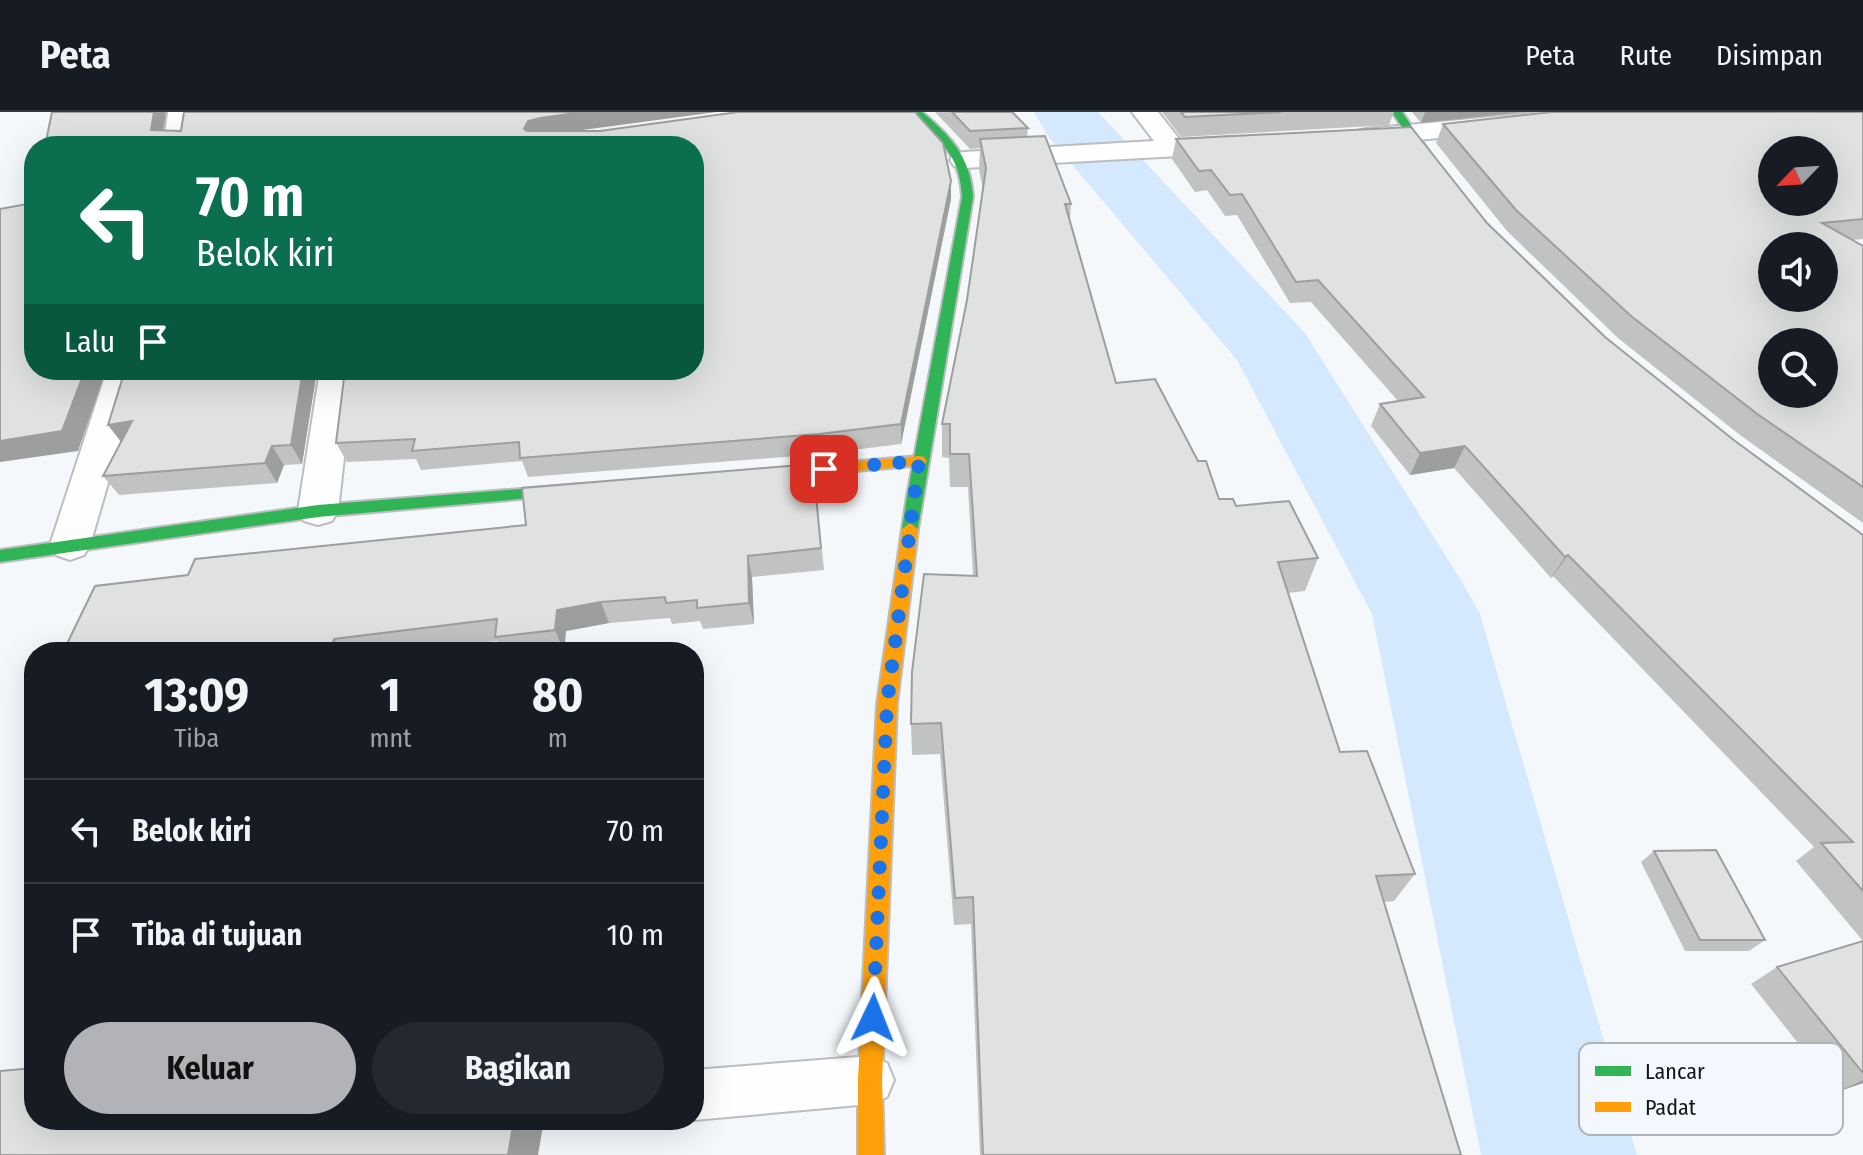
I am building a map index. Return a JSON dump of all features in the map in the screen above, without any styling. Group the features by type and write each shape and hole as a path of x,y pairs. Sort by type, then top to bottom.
{"street":[{"path":"177,136 181,112"},
{"path":"871,1155 870,1080 887,704 919,461 965,225 968,178 964,160 952,144 916,112"},
{"path":"1145,112 1172,148"},
{"path":"1347,138 1404,123 1622,112"},
{"path":"1404,123 1448,188"},
{"path":"964,160 1267,143"},
{"path":"70,545 121,380"},
{"path":"318,511 336,380"},
{"path":"729,477 919,461"},
{"path":"0,556 318,511 603,487"}],"lane":[{"path":"704,1094 870,1080"}],"building":[{"path":"52,112 154,112 151,130 181,131 184,112 583,112 528,121 524,129 600,131 738,112 915,112 943,143 951,181 901,424 819,434 520,458 519,442 412,451 415,439 336,443 344,380 704,380 704,136 47,136"},
{"path":"952,112 1012,112 1028,128 970,131"},
{"path":"1181,112 1281,112 1185,117"},
{"path":"1552,112 1863,112 1863,219 1822,223 1863,246 1863,487 1756,413 1631,316 1516,210 1443,124"},
{"path":"1411,127 1487,223 1605,337 1735,441 1863,535 1863,891 1821,843 1853,842 1568,555 1565,557 1465,446 1420,453 1380,404 1424,397 1318,280 1296,282 1242,194 1230,195 1211,170 1199,171 1176,139"},
{"path":"1045,136 1071,204 1065,204 1116,383 1155,379 1198,461 1206,461 1219,499 1233,499 1236,506 1289,501 1318,558 1278,562 1340,752 1367,751 1415,874 1376,876 1461,1155 983,1155 973,897 955,898 941,723 911,724 912,672 924,574 977,576 969,454 950,454 950,424 942,424 967,300 986,168 980,139"},
{"path":"24,205 24,380 81,380 62,431 0,441 0,209"},
{"path":"122,380 301,380 291,445 272,446 265,463 103,476 132,421 108,425"},
{"path":"813,464 821,548 748,556 749,603 697,608 697,600 666,603 665,597 601,602 557,610 555,630 495,637 497,619 334,639 333,642 68,642 95,586 188,575 195,559 526,525 522,488"},
{"path":"1716,850 1765,940 1700,940 1654,851"},
{"path":"1863,941 1863,1073 1843,1048 1843,1043 1839,1043 1777,967"},
{"path":"24,1069 24,1130 512,1130 508,1155 0,1155 0,1071"}],"waterway":[{"path":"1066,112 1071,122 1275,351 1426,614 1559,1155"}],"traffic: fast":[{"path":"910,529 968,197 965,173 957,154 916,112"},
{"path":"1397,112 1439,175"},
{"path":"0,556 318,511 582,489"}],"traffic: slow":[{"path":"754,475 919,461"},
{"path":"871,1155 870,1080 887,704 910,529"}],"route":[{"path":"824,469 919,461 887,704 873,1018"}]}
